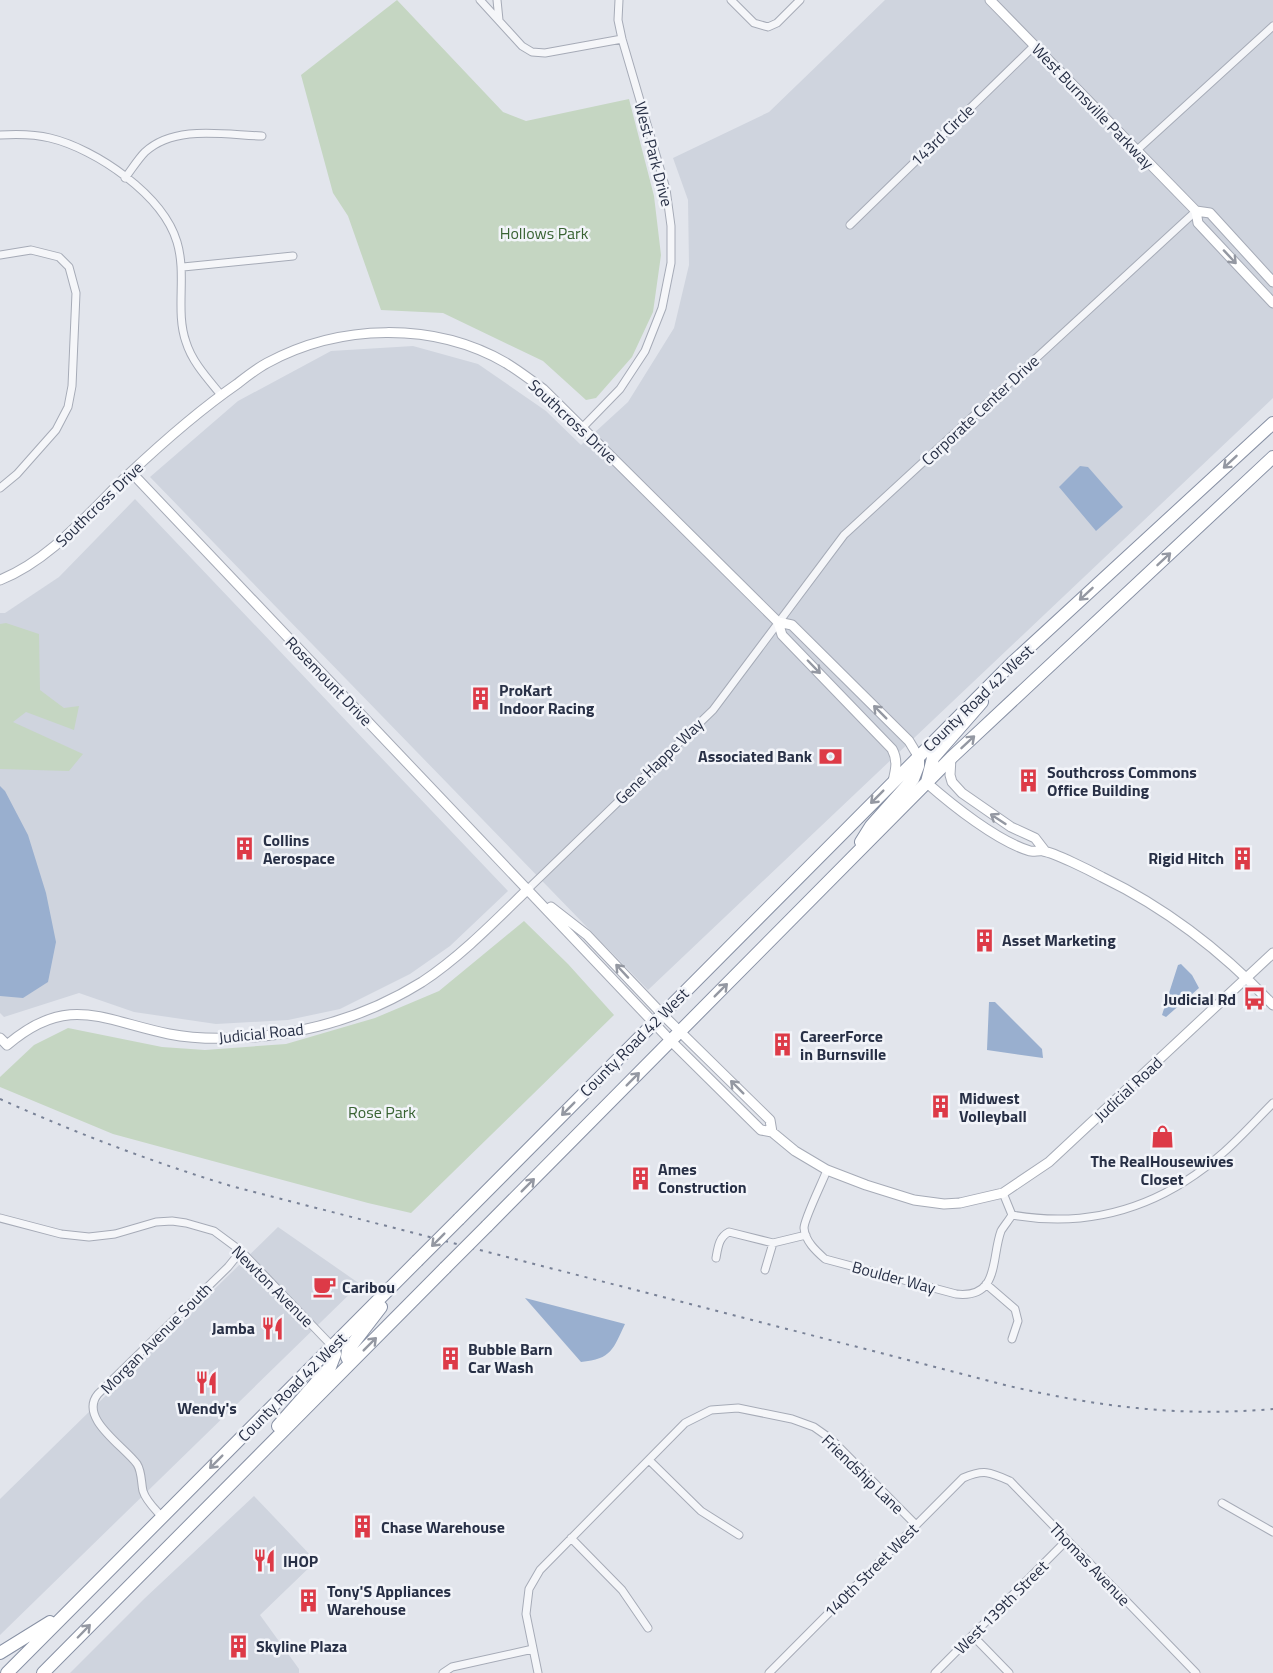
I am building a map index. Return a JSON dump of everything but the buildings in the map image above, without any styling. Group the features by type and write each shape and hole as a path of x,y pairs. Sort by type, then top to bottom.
{"highway":[{"name":"County Road 42 West","path":"7,1673 1012,663 1273,423"},
{"name":"County Road 42 West","path":"45,1672 951,758 1273,457"},
{"path":"927,783 933,758 972,714 1012,663"},
{"path":"849,861 871,826 913,779 918,766 918,756"},
{"path":"350,1363 347,1357 348,1350 353,1342 417,1261"},
{"path":"232,1482 330,1366 335,1354 332,1346"},
{"path":"0,1653 31,1635 75,1604"}],"street":[{"path":"480,0 522,46 532,52 545,53 622,39"},
{"path":"497,0 499,20"},
{"name":"West Park Drive","path":"582,428 620,389 645,351 662,308 671,263 671,226 666,189 622,39 618,21 619,0"},
{"path":"731,0 754,23 768,27 777,23 800,0"},
{"name":"West Burnsville Parkway","path":"990,0 1196,211 1198,223 1273,303"},
{"path":"1137,151 1273,26"},
{"name":"143rd Circle","path":"850,225 1034,46"},
{"path":"0,135 18,134 50,138 88,152 148,196 165,216 177,240 183,267 182,322 185,341 194,360 221,395"},
{"path":"125,177 146,151 171,137 190,134 262,136"},
{"name":"West Burnsville Parkway","path":"1196,211 1210,213 1273,282"},
{"name":"Corporate Center Drive","path":"778,622 844,535 1196,211"},
{"path":"0,255 31,249 59,257 69,267 76,293 72,386 68,407 56,430 17,474 0,488"},
{"path":"183,267 293,256"},
{"name":"Southcross Drive","path":"0,580 13,575 52,549 170,436 221,395 266,364 308,345 357,333 408,333 458,342 505,362 543,389 778,622 782,635 892,749 897,766 893,781"},
{"name":"Rosemount Drive","path":"130,472 528,889 658,1018"},
{"name":"Southcross Drive","path":"778,622 792,625 909,741 918,756"},
{"name":"Gene Happe Way","path":"528,889 713,710 778,622"},
{"path":"951,758 952,782 962,793 1002,821 1035,838 1045,851"},
{"path":"927,783 985,828 1031,851 1045,851 1102,877 1144,900 1200,938 1246,977 1273,1005"},
{"name":"Judicial Road","path":"2,1044 28,1028 51,1018 76,1013 100,1016 170,1034 210,1038 262,1036 314,1027 380,1004 421,982 471,944 528,889"},
{"name":"Judicial Road","path":"658,1018 671,1041 761,1130 772,1132 795,1151 827,1170 876,1189 930,1203 960,1203 1004,1193 1033,1175 1273,953"},
{"name":"Judicial Road","path":"658,1018 680,1032 770,1120 772,1132"},
{"path":"1012,1215 1040,1220 1079,1219 1103,1216 1147,1202 1178,1186 1224,1152 1273,1103"},
{"path":"716,1258 723,1235 729,1232 773,1243 806,1234 804,1227 827,1170"},
{"path":"1004,1193 1012,1215"},
{"path":"1012,1215 1001,1231 997,1258 986,1284 1015,1309 1018,1321 1012,1339"},
{"name":"Newton Avenue","path":"0,1218 61,1234 89,1237 115,1234 156,1222 186,1223 214,1231 241,1251 332,1346"},
{"name":"Boulder Way","path":"806,1234 808,1242 825,1259 956,1294 980,1292 986,1284"},
{"path":"765,1269 773,1243"},
{"name":"Morgan Avenue South","path":"162,1517 146,1498 138,1466 96,1420 93,1402 98,1394 228,1267 241,1251"},
{"name":"Friendship Lane","path":"538,1673 526,1614 529,1589 540,1570 685,1423 711,1410 738,1408 792,1419 814,1427 831,1439 915,1526"},
{"path":"649,1460 701,1511 739,1536"},
{"name":"140th Street West","path":"769,1673 963,1478 976,1472"},
{"name":"Thomas Avenue","path":"976,1472 989,1472 1010,1481 1196,1673"},
{"path":"1222,1503 1273,1532"},
{"path":"571,1538 622,1590 648,1628"},
{"name":"West 139th Street","path":"935,1673 1067,1540"},
{"path":"973,1636 1009,1673"},
{"path":"443,1673 452,1667 533,1649"}],"shaded area":[{"path":"885,0 1273,0 1273,398 648,990 150,477 238,401 331,351 413,346 478,364 546,411 581,445 628,402 674,328 689,265 688,200 673,158 769,112"},
{"path":"135,499 508,891 450,946 410,974 340,1009 288,1020 216,1024 134,1012 79,993 4,1017 0,1013 0,613 5,613 59,577"},
{"path":"278,1227 360,1284 0,1635 0,1499"},
{"path":"254,1496 316,1561 260,1615 299,1669 299,1673 70,1673 145,1598"}],"green space":[{"name":"Hollows Park","path":"397,0 503,112 526,121 629,99 654,196 661,255 653,312 632,357 596,398 586,400 543,361 443,313 381,310 348,216 333,193 301,75"},
{"path":"6,623 39,634 40,690 64,708 79,706 74,730 26,712 13,722 83,754 69,771 0,769 0,624"},
{"name":"Rose Park","path":"524,921 568,964 614,1015 411,1213 113,1134 0,1087 0,1077 34,1045 68,1028 162,1047 205,1050 286,1044 375,1018 439,991"}],"water":[{"path":"1080,466 1088,467 1123,507 1096,531 1059,487"},
{"path":"0,786 5,791 28,835 46,893 56,942 48,982 23,998 0,996"},
{"path":"1181,964 1192,975 1199,988 1166,1017 1162,1015 1178,965"},
{"path":"989,1002 995,1002 1042,1049 1043,1058 987,1050"},
{"path":"525,1298 625,1324 610,1351 599,1358 581,1362"}],"railway":[{"path":"0,1099 114,1146 231,1186 1009,1386 1075,1400 1172,1411 1273,1409"}],"place":[{"name":"ProKart Indoor Racing","path":"481,699"},
{"name":"Associated Bank","path":"830,756"},
{"name":"Southcross Commons Office Building","path":"1029,781"},
{"name":"Collins Aerospace","path":"245,849"},
{"name":"Rigid Hitch","path":"1242,858"},
{"name":"Asset Marketing","path":"984,940"},
{"name":"Judicial Rd","path":"1254,999"},
{"name":"CareerForce in Burnsville","path":"782,1045"},
{"name":"Midwest Volleyball","path":"941,1107"},
{"name":"The RealHousewives Closet","path":"1162,1136"},
{"name":"Ames Construction","path":"640,1178"},
{"name":"Caribou","path":"324,1287"},
{"name":"Jamba","path":"273,1328"},
{"name":"Bubble Barn Car Wash","path":"450,1358"},
{"name":"Wendy's","path":"207,1383"},
{"name":"Chase Warehouse","path":"363,1527"},
{"name":"IHOP","path":"265,1561"},
{"name":"Tony'S Appliances Warehouse","path":"309,1600"},
{"name":"Skyline Plaza","path":"238,1646"}]}
